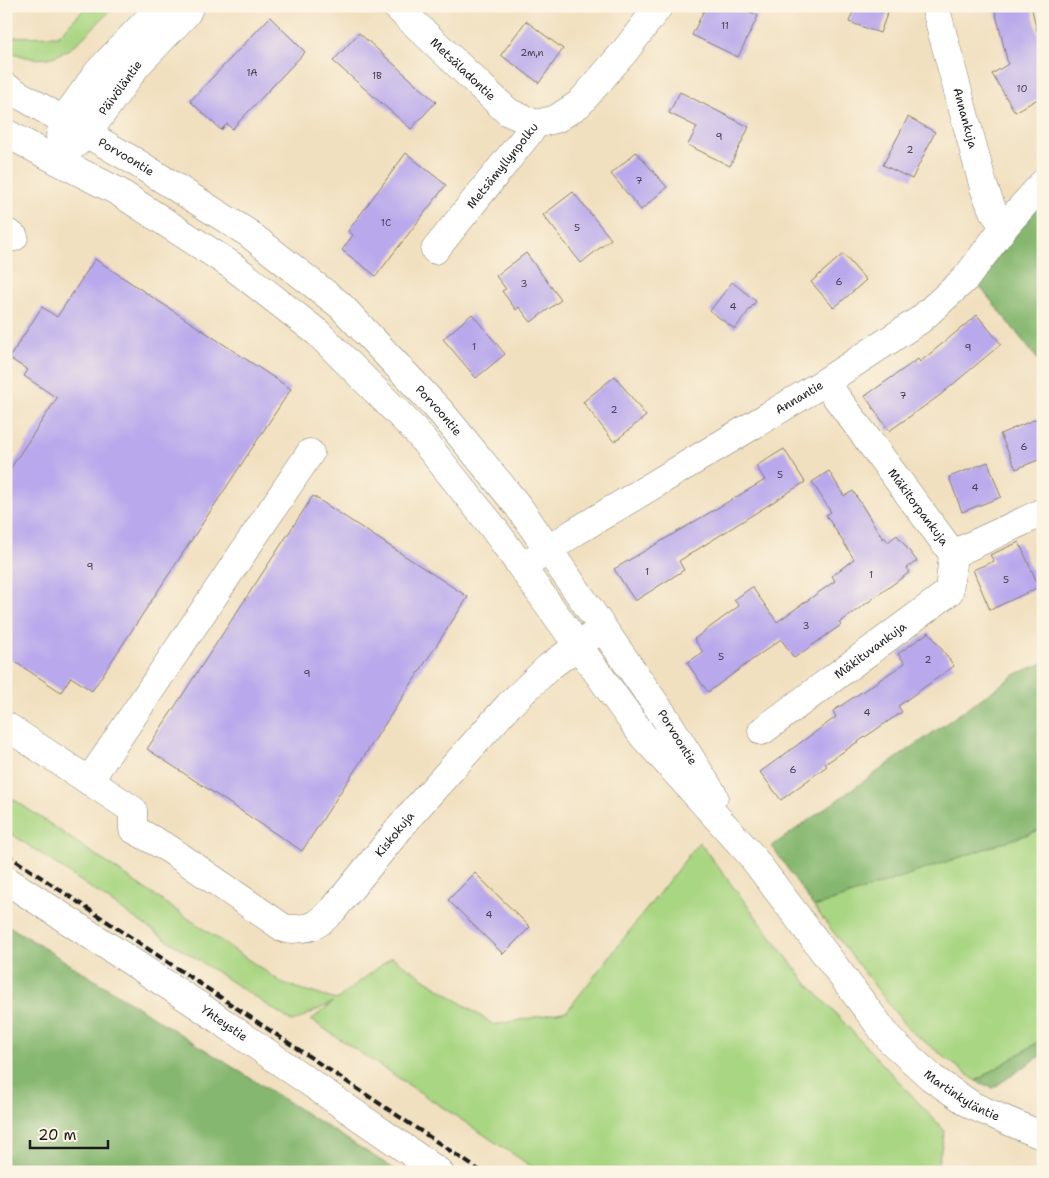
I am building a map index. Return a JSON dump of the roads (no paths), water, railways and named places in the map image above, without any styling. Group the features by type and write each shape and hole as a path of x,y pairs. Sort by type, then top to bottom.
{"street":[{"name":"Päivöläntie","path":"56,160 64,119 104,64 161,6"},
{"name":"Päivöläntie","path":"56,160 87,134 137,64 186,14 190,6"},
{"name":"Metsäladontie","path":"396,6 508,112 536,124"},
{"name":"Metsämyllynpolku","path":"435,250 536,124 556,120 578,104 625,51 659,6"},
{"name":"Annankuja","path":"935,6 984,188 993,211 1005,226"},
{"name":"Porvoontie","path":"6,87 134,161 248,233 340,305 441,412 518,506 666,719 750,854 891,1041"},
{"name":"Porvoontie","path":"6,133 117,191 232,265 318,332 416,432 492,526 643,736 750,854"},
{"name":"Annantie","path":"522,568 548,549 825,382 920,320 966,278 1005,226 1043,183"},
{"name":"Mäkitorpankuja","path":"825,382 953,554 1043,512"},
{"path":"6,726 89,781 310,453"},
{"name":"Mäkituvankuja","path":"762,731 949,592 953,554"},
{"name":"Kiskokuja","path":"89,781 133,810 133,830 169,848 285,929 307,929 322,921 333,910 412,813 509,705 550,666 603,628"},
{"name":"Yhteystie","path":"6,880 198,1005 439,1172"},
{"name":"Martinkyläntie","path":"891,1041 932,1078 973,1106 1043,1136"}],"railway":[{"path":"6,854 482,1172"}]}
